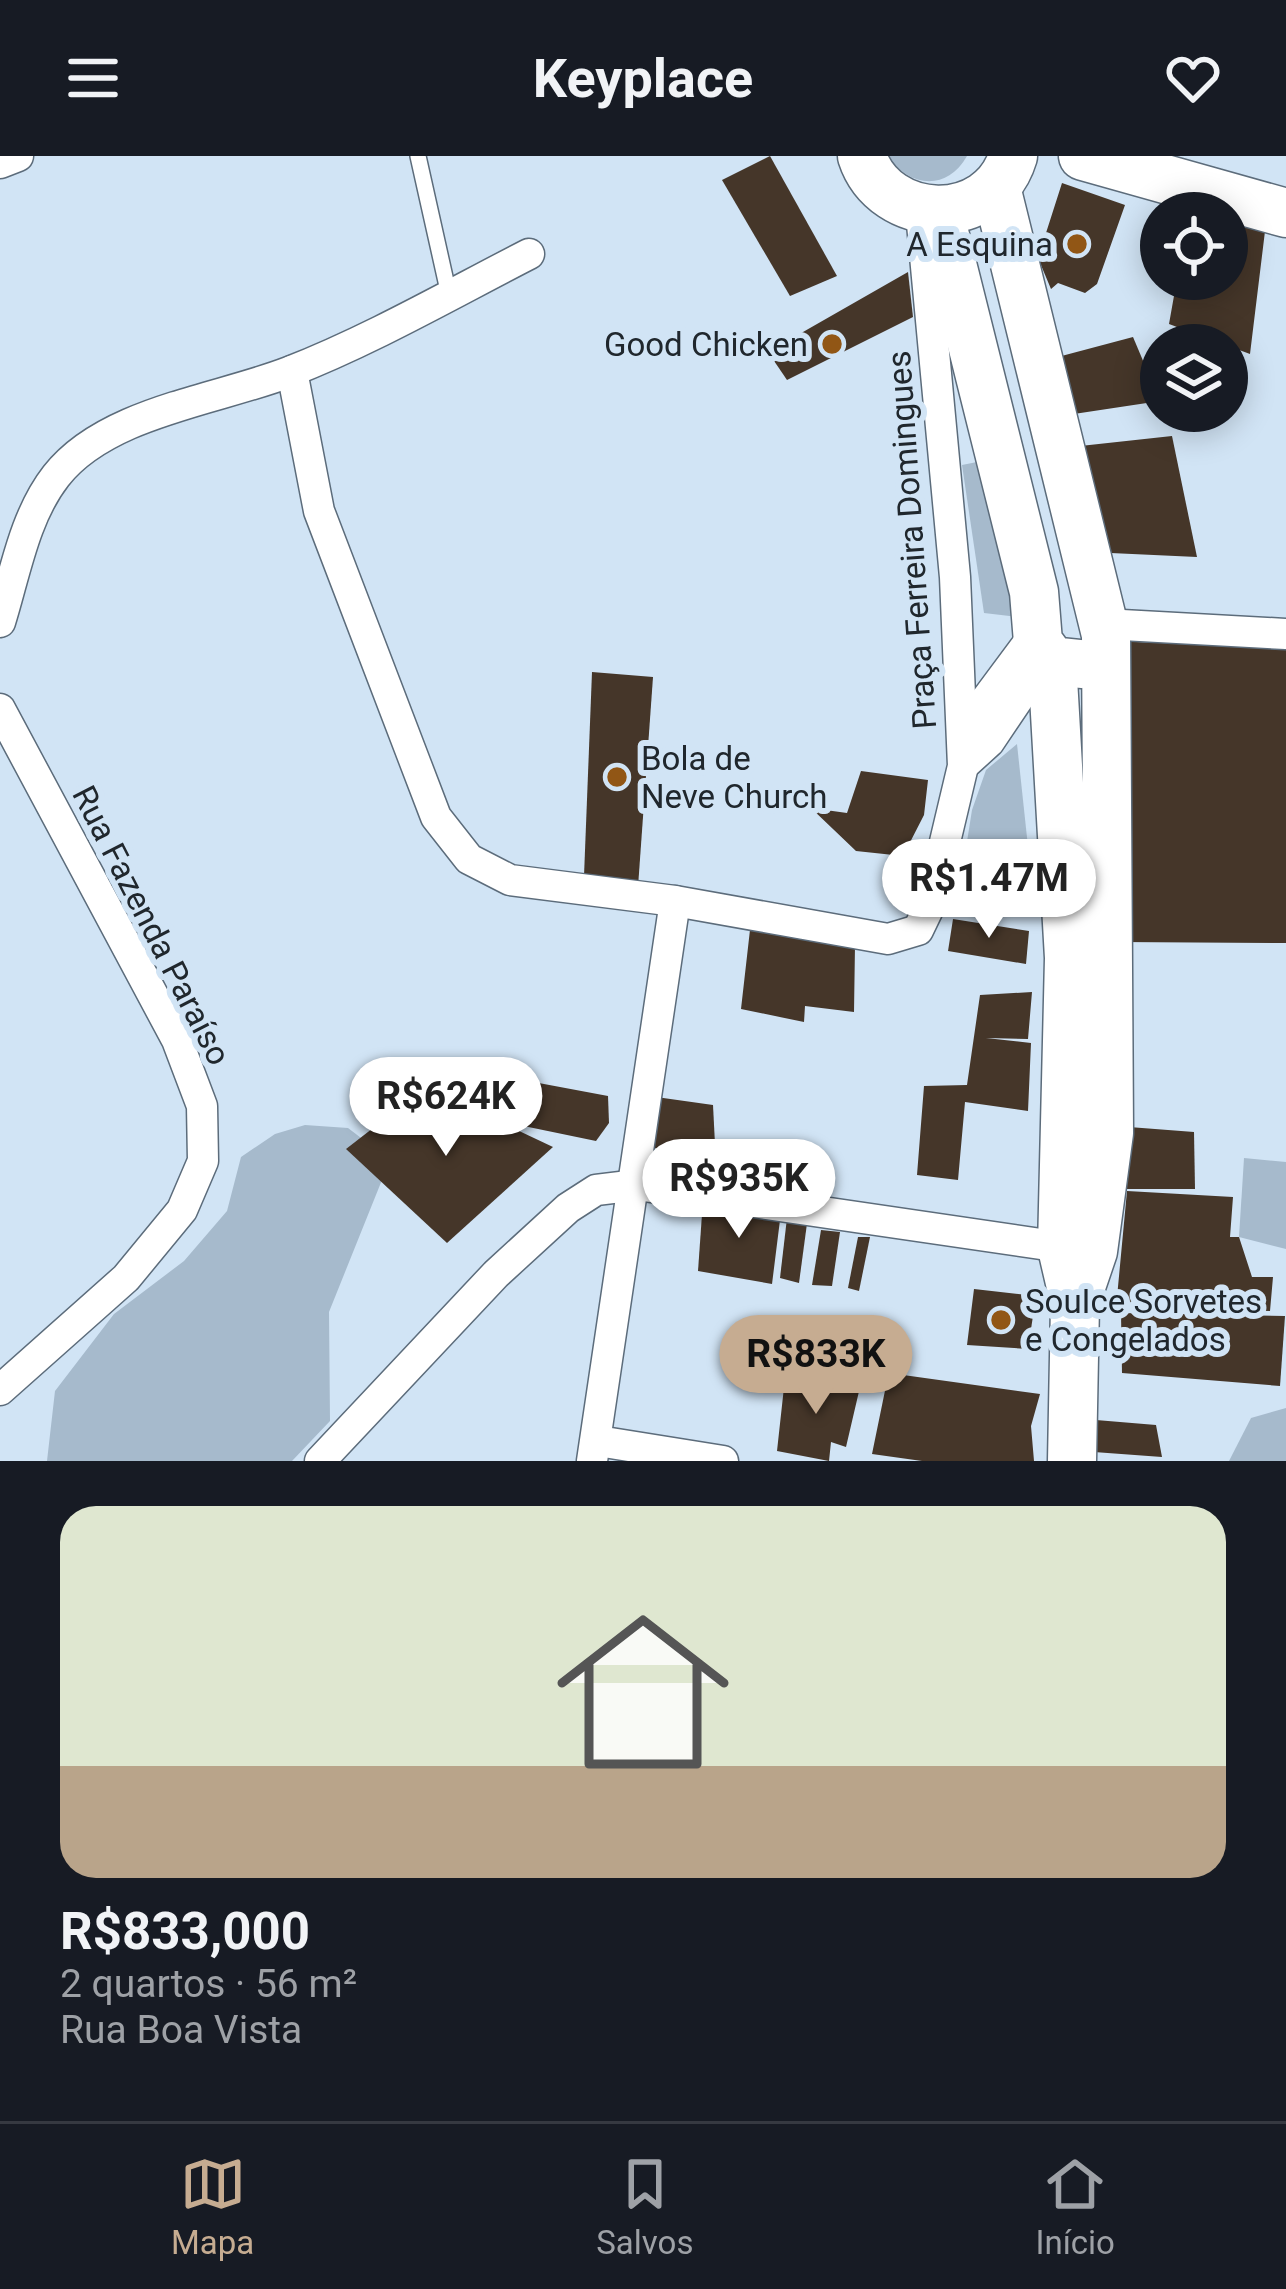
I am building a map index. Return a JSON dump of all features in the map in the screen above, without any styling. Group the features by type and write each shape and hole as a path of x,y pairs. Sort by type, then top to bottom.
{"main road":[{"path":"862,156 880,187 930,211 960,208 1005,171 1102,628 1112,1064 1109,1133 1077,1249"},
{"path":"1082,156 1286,213"},
{"path":"930,211 1044,642 1069,958 1077,1249 1072,1461"},
{"path":"1044,642 1060,600 1089,603 1102,628"}],"street":[{"path":"0,163 18,156"},
{"name":"Praça Ferreira Domingues","path":"676,902 888,939 918,930 935,886 963,766 956,577 930,211"},
{"path":"0,622 33,516 57,475 74,460 137,424 292,371 529,254"},
{"path":"292,371 319,511 436,817 469,859 510,880 676,902 595,1451 723,1461"},
{"path":"1102,628 1286,634"},
{"path":"963,766 985,701 1044,642"},
{"name":"Rua Fazenda Paraíso","path":"0,709 177,1040 202,1106 203,1143 203,1161 182,1210 126,1278 0,1390"},
{"path":"320,1461 496,1274 568,1208 596,1190 637,1185 1077,1249"}],"lane":[{"path":"418,156 449,295"}],"shaded area":[{"path":"888,156 967,156 949,176 927,181 906,174"},
{"path":"982,461 1018,617 984,613 962,465"},
{"path":"1017,744 1035,912 959,892 972,810 986,770"},
{"path":"994,852 1013,860 1021,879 1013,898 994,906 975,898 967,879 975,860"},
{"path":"305,1125 348,1128 390,1160 329,1312 330,1421 292,1461 47,1461 55,1391 114,1314 184,1261 227,1211 241,1157 275,1134"},
{"path":"1244,1158 1286,1162 1286,1249 1239,1237"},
{"path":"1286,1408 1286,1461 1229,1461 1251,1418"}],"building":[{"path":"770,156 837,276 790,296 722,180"},
{"name":"A Esquina","path":"1062,183 1125,205 1097,284 1085,293 1058,283 1051,289 1038,258"},
{"path":"1248,218 1266,223 1250,354 1248,324 1169,324 1173,300 1248,300"},
{"path":"908,272 913,317 787,380 768,352"},
{"path":"1133,337 1140,354 1140,404 1054,417 1054,358"},
{"path":"1172,436 1197,557 1089,552 1062,448"},
{"path":"1112,641 1286,648 1286,943 1118,942"},
{"name":"Bola de Neve Church","path":"592,672 653,677 638,887 584,876"},
{"path":"861,771 928,780 924,815 903,856 856,851 811,808 847,813"},
{"path":"953,919 1029,931 1026,964 948,951"},
{"path":"751,921 855,945 854,1012 805,1006 804,1022 741,1009"},
{"path":"1032,992 1028,1039 986,1038 1031,1043 1028,1111 965,1102 958,1180 917,1175 924,1086 967,1085 980,995"},
{"path":"512,1078 608,1096 609,1123 596,1141 499,1121"},
{"path":"426,1087 553,1147 447,1243 346,1149"},
{"path":"649,1096 713,1105 716,1164 643,1145"},
{"path":"1129,1127 1194,1132 1195,1189 1119,1189"},
{"path":"1127,1191 1233,1197 1230,1237 1239,1237 1252,1277 1273,1277 1270,1311 1116,1308"},
{"path":"703,1200 781,1212 772,1284 698,1271"},
{"path":"808,1216 799,1283 780,1278 787,1218"},
{"path":"821,1230 840,1232 832,1286 812,1285"},
{"path":"858,1237 870,1237 859,1291 848,1288"},
{"name":"SouIce Sorvetes e Congelados","path":"974,1289 1036,1296 1028,1349 967,1345"},
{"path":"1121,1313 1285,1316 1280,1386 1122,1373"},
{"path":"888,1376 1040,1394 1031,1426 1034,1461 922,1461 872,1454"},
{"path":"785,1378 860,1387 846,1447 831,1442 829,1461 777,1451"},
{"path":"1096,1420 1156,1425 1162,1457 1094,1452"}],"place":[{"name":"A Esquina","path":"1077,244"},
{"name":"Good Chicken","path":"832,344"},
{"name":"Bola de Neve Church","path":"617,777"},
{"name":"SouIce Sorvetes e Congelados","path":"1001,1320"}]}
